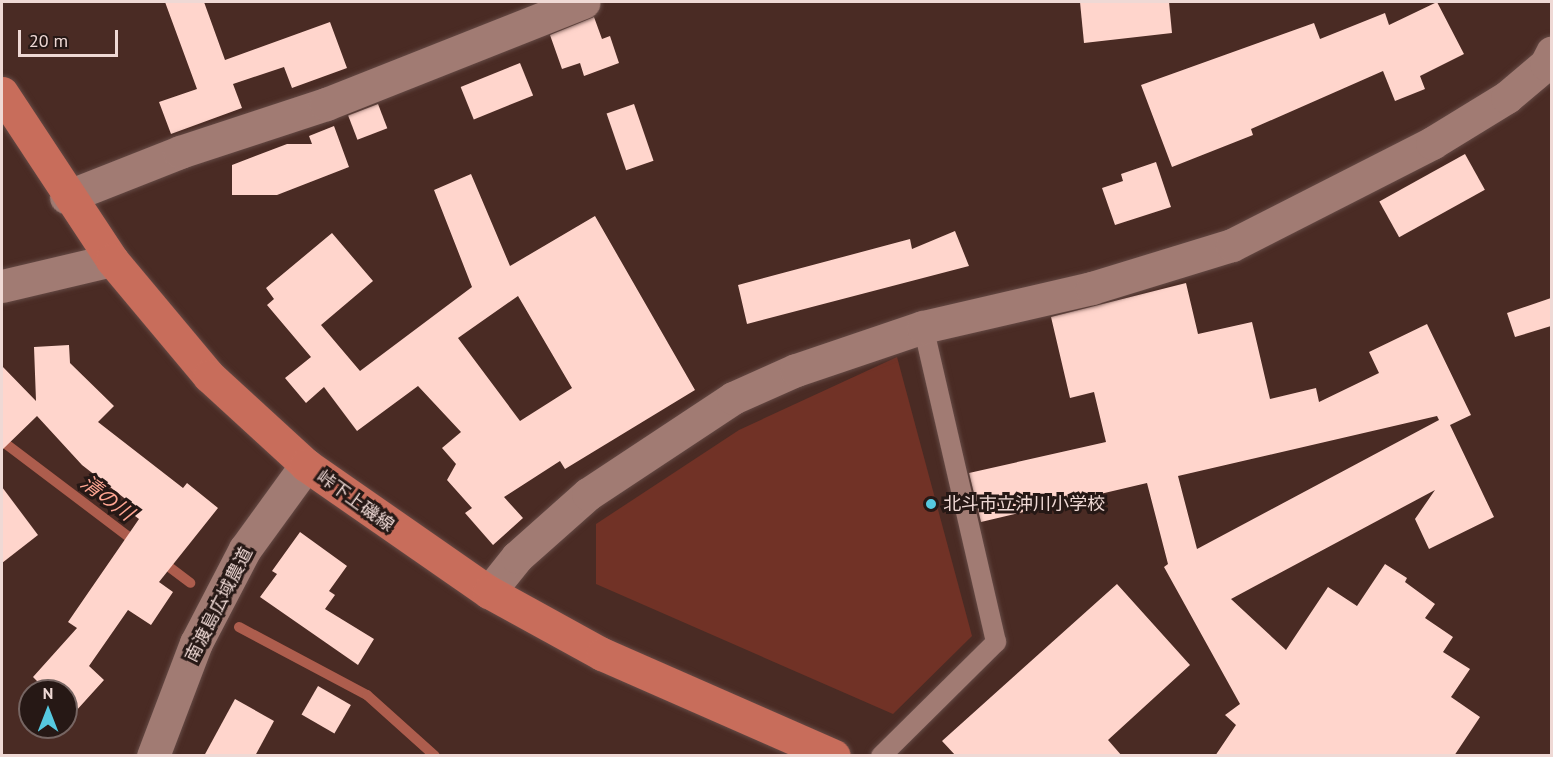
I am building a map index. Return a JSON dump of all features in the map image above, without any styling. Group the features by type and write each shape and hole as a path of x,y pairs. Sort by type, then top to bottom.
{"main road":[{"name":"峠下上磯線","path":"2,93 66,197 112,260 209,376 306,465 489,592 602,654 834,756"}],"street":[{"path":"66,197 180,152 326,104 529,11 584,2"},
{"path":"489,592 517,557 588,494 714,410 796,370 923,327 1092,288 1232,245 1431,143 1507,97 1546,64 1551,52"},
{"path":"2,286 112,260"},
{"name":"南渡島広域農道","path":"153,756 196,644 240,560 306,465"}],"lane":[{"path":"881,756 996,642 923,327"}],"shaded area":[{"path":"897,357 972,636 893,714 596,584 596,524 739,430"}],"building":[{"path":"165,2 204,2 225,60 330,22 347,68 292,88 284,67 233,84 242,108 171,134 159,102 197,89"},
{"path":"1080,2 1169,2 1172,33 1084,43"},
{"path":"1437,2 1464,54 1420,76 1425,89 1395,101 1383,71 1251,129 1253,135 1172,167 1141,85 1314,23 1320,39 1385,13 1389,25"},
{"path":"594,17 602,39 610,36 619,63 584,76 580,63 562,69 550,35"},
{"path":"520,63 533,95 474,119 461,87"},
{"path":"378,104 387,128 357,140 348,115"},
{"path":"634,104 654,161 626,170 607,113"},
{"path":"334,126 349,167 277,195 232,195 232,165 287,144 312,144 309,136"},
{"path":"1465,154 1485,190 1399,237 1379,202"},
{"path":"1156,162 1171,207 1115,225 1102,188 1123,181 1121,174"},
{"path":"471,174 510,266 595,216 695,390 565,469 560,461 504,497 523,518 493,545 465,513 472,508 447,480 456,464 442,448 461,432 418,386 357,431 324,387 306,403 285,378 311,357 267,305 274,299 266,288 332,233 373,281 321,325 360,371 472,287 434,190","holes":["518,296 572,388 520,421 458,338"]},
{"path":"955,231 969,266 747,324 738,285 910,239 912,249"},
{"path":"1186,283 1198,334 1252,322 1270,399 1316,388 1319,402 1379,373 1369,352 1427,324 1471,415 1450,425 1494,517 1429,549 1415,519 1435,490 1231,599 1286,650 1328,587 1357,606 1385,564 1407,578 1405,582 1435,604 1425,618 1453,637 1443,652 1470,669 1451,697 1480,717 1454,756 1215,756 1236,725 1225,715 1240,704 1164,567 1168,564 1147,483 981,522 969,473 1106,442 1094,392 1070,398 1051,317","holes":["1437,416 1439,420 1197,549 1178,476"]},
{"path":"1551,298 1551,326 1515,337 1507,313"},
{"path":"69,345 70,363 114,406 98,422 183,488 187,483 218,508 159,582 173,592 151,625 128,610 89,666 104,680 78,709 78,679 35,679 33,677 77,628 68,622 139,519 123,507 128,501 82,465 37,416 2,450 2,366 36,401 34,347"},
{"path":"2,487 38,535 2,563"},
{"path":"300,532 347,566 329,591 335,595 325,609 374,639 358,665 260,597 277,574 272,571"},
{"path":"1117,584 1190,665 1108,740 1122,756 956,756 942,741"},
{"path":"318,686 351,705 334,734 302,715"},
{"path":"235,699 274,721 255,756 204,756"}],"waterway":[{"name":"清の川","path":"2,441 138,544"},
{"name":"清の川","path":"160,560 190,583"},
{"name":"清の川","path":"239,627 367,695 435,756"}],"place":[{"name":"北斗市立沖川小学校","path":"931,504"}]}
